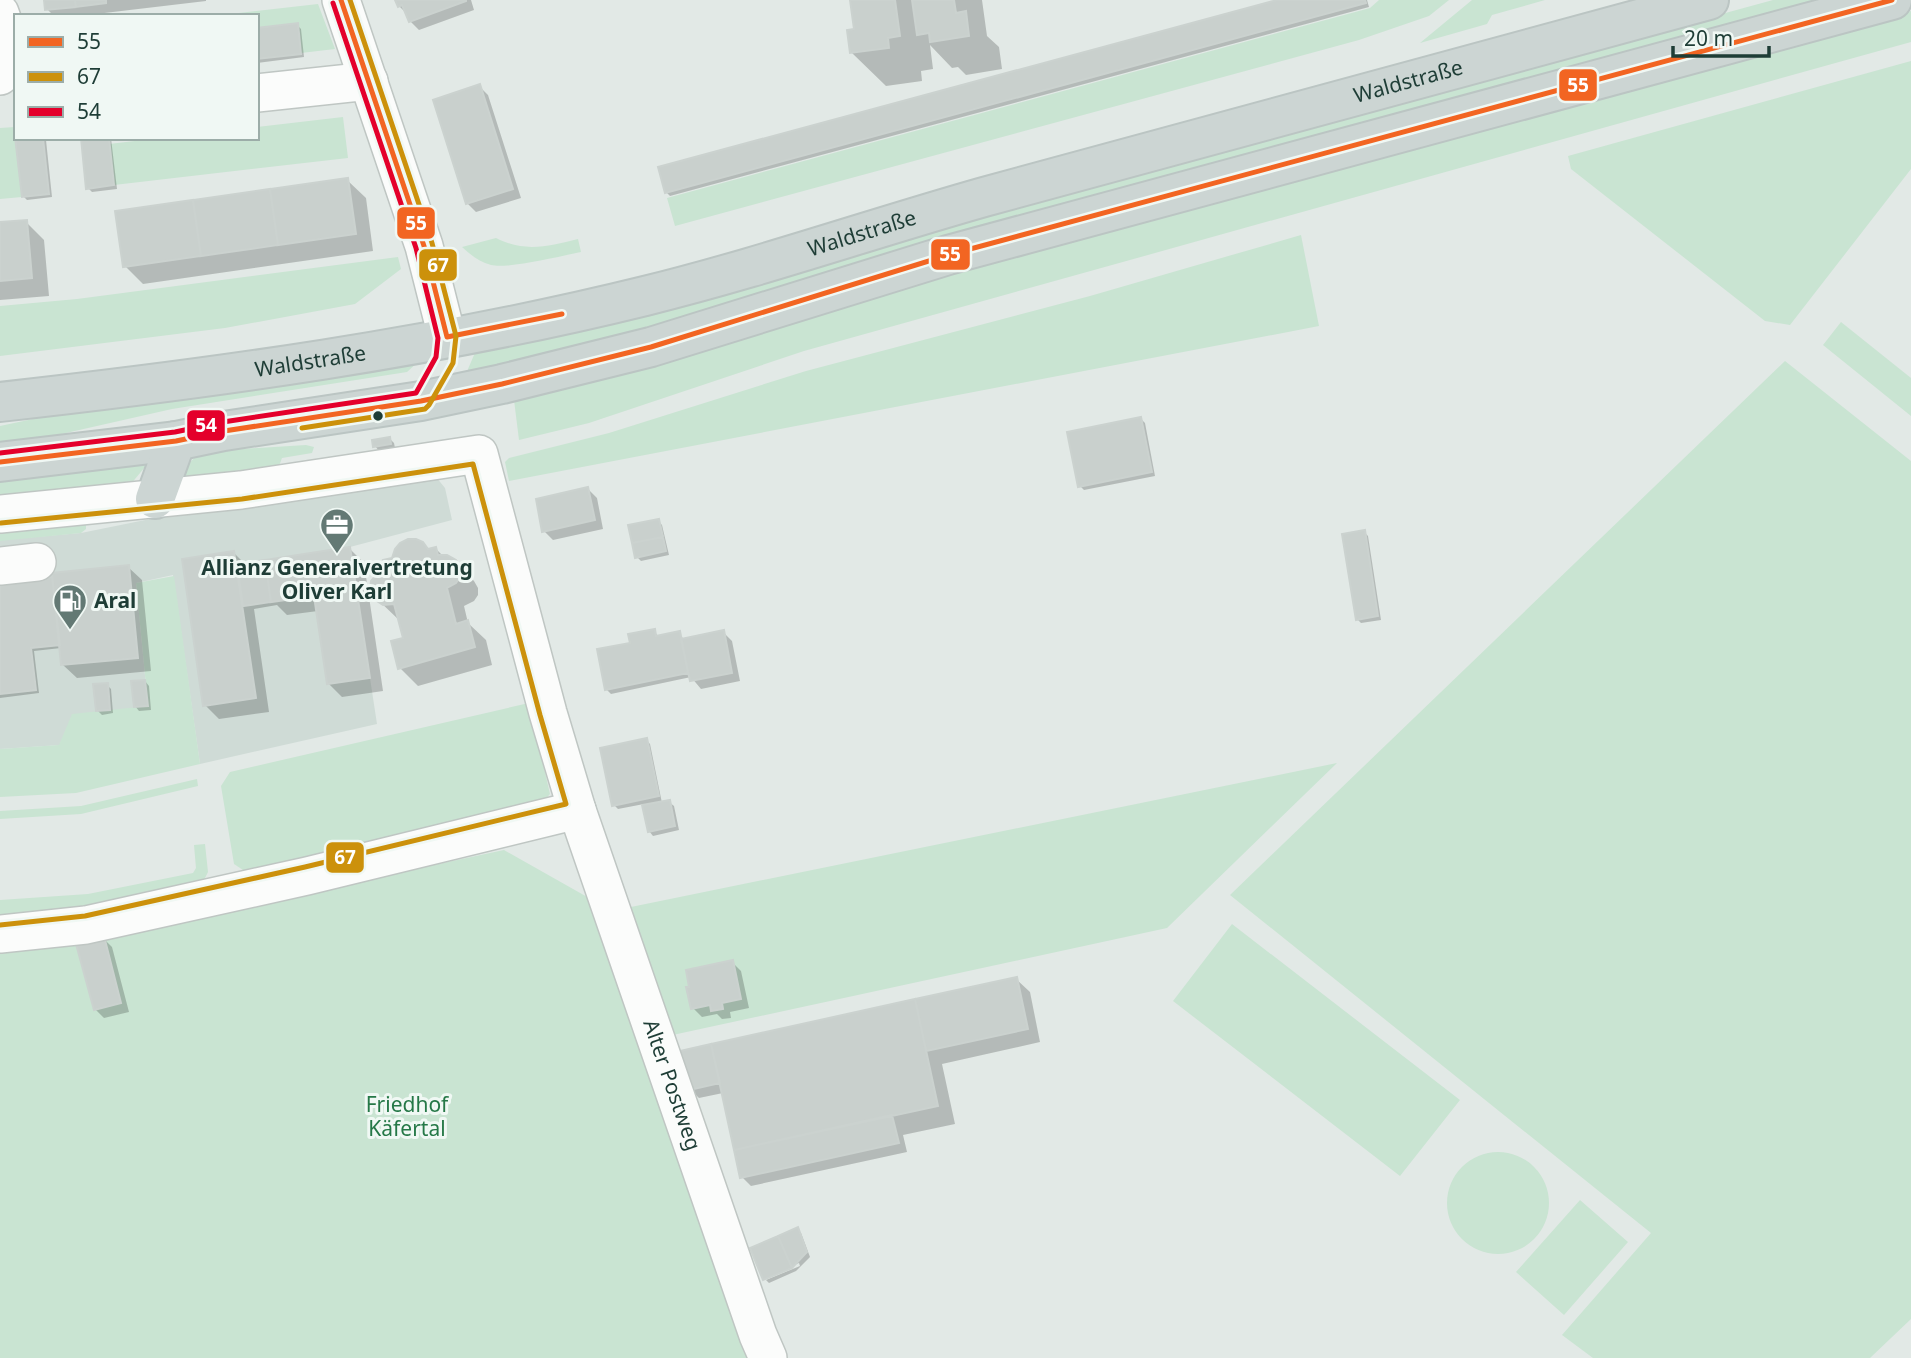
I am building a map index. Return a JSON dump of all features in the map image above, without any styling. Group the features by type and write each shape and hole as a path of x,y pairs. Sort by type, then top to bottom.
{"main road":[{"name":"Waldstraße","path":"0,402 276,367 447,337 645,296 980,198 1709,0"},
{"path":"0,462 176,441 224,431 421,401 502,384 651,347 948,255 1892,0"},
{"path":"421,401 445,360 447,337"},
{"path":"155,499 176,441"}],"street":[{"path":"341,0 424,246 447,337"},
{"path":"0,13 8,44 6,62 0,77"},
{"path":"259,93 369,81"},
{"name":"Alter Postweg","path":"0,514 242,490 479,454 548,713 577,810 768,1358"},
{"path":"0,566 37,562"},
{"path":"0,934 86,925 307,876 577,810"}],"shaded area":[{"path":"436,477 445,488 452,520 350,547 377,724 200,764 173,575 136,583 148,706 60,745 0,749 0,540 81,533 165,516"}],"green space":[{"path":"1379,0 1449,0 1429,16 1359,40 675,226 667,198 1370,8"},
{"path":"1472,0 1545,0 1492,15 1487,24 1420,43"},
{"path":"1773,0 1826,0 682,320 469,375 468,369 477,348 904,237"},
{"path":"318,4 335,49 301,53 297,23 259,28 259,14 230,14"},
{"path":"1911,11 1911,42 804,351 589,423 519,440 514,400 973,267"},
{"path":"1911,61 1911,169 1790,325 1765,321 1571,169 1568,156"},
{"path":"343,117 348,158 114,185 109,144 143,140 259,140 259,127"},
{"path":"14,127 22,197 0,199 0,128"},
{"path":"1301,235 1319,326 509,481 505,462 509,458 609,433 806,371 1090,296"},
{"path":"496,238 527,247 547,246 578,239 581,252 535,262 499,266 483,262 462,247"},
{"path":"398,257 401,269 355,304 225,328 0,356 0,306 77,299"},
{"path":"1841,322 1911,378 1911,416 1823,345"},
{"path":"1785,361 1911,461 1911,1319 1870,1358 1593,1358 1562,1335 1651,1233 1230,895"},
{"path":"418,362 407,372 172,409 0,446 0,426 80,409"},
{"path":"306,445 314,447 312,453 282,458 279,466 178,479 194,458 224,450"},
{"path":"150,461 130,485 0,498 0,477"},
{"path":"86,523 86,529 81,533 0,541 0,530"},
{"path":"174,576 200,764 76,793 0,797 0,749 59,745 72,714 148,706 136,583"},
{"path":"529,703 550,794 539,806 246,872 234,864 221,786 230,772"},
{"path":"1337,763 1167,928 668,1036 626,908"},
{"path":"197,779 198,786 81,814 0,819 0,811 81,806"},
{"path":"205,844 208,872 203,882 85,907 0,916 0,900 88,894 193,873 196,868 194,845"},
{"name":"Friedhof Käfertal","path":"504,850 589,898 758,1358 0,1358 0,950 107,935"},
{"path":"1232,924 1460,1100 1400,1176 1173,1001"},
{"path":"1498,1152 1517,1156 1534,1167 1545,1184 1549,1203 1545,1222 1534,1239 1517,1250 1498,1254 1479,1250 1462,1239 1451,1222 1447,1203 1451,1184 1462,1167 1479,1156"},
{"path":"1580,1200 1628,1242 1564,1315 1516,1272"}],"building":[{"path":"44,0 75,0 76,7 45,10"},
{"path":"75,0 106,0 106,3 76,7"},
{"path":"395,0 466,1 409,22 402,5 398,7"},
{"path":"850,0 895,0 900,36 888,38 889,48 850,53 847,30 854,29"},
{"path":"912,0 954,0 956,13 966,11 969,36 930,42 929,33 917,35"},
{"path":"1277,0 1365,0 1366,3 665,193 658,167"},
{"path":"298,23 301,54 259,59 259,28"},
{"path":"480,84 513,189 466,204 433,100"},
{"path":"15,140 43,140 49,194 22,197"},
{"path":"81,140 109,140 114,185 86,189"},
{"path":"348,178 356,234 278,245 270,189"},
{"path":"270,189 278,245 201,256 193,200"},
{"path":"193,200 201,256 123,267 115,211"},
{"path":"27,220 32,278 0,281 0,222"},
{"path":"1141,417 1152,472 1078,487 1067,432"},
{"path":"390,437 391,444 373,447 372,440"},
{"path":"588,487 595,520 542,532 536,499"},
{"path":"659,519 663,537 632,543 628,525"},
{"path":"1365,530 1378,616 1356,620 1342,534"},
{"path":"663,537 666,551 635,558 632,543"},
{"path":"408,539 423,542 428,549 436,547 438,555 447,555 456,560 461,568 456,583 447,588 456,624 468,620 475,647 398,669 391,641 403,638 394,604 383,605 374,599 370,590 371,581 386,570 383,560 392,558 400,543"},
{"path":"350,547 370,678 327,684 314,596 271,602 265,560"},
{"path":"234,551 256,698 203,706 182,559"},
{"path":"0,559 23,580 52,577 60,645 31,648 36,690 0,694"},
{"path":"265,560 271,602 243,606 237,564"},
{"path":"129,565 138,658 61,665 52,573"},
{"path":"655,629 656,636 680,631 688,673 605,690 597,649 630,643 628,634"},
{"path":"724,630 732,673 690,681 681,639"},
{"path":"145,680 148,706 134,707 131,681"},
{"path":"108,683 110,710 96,711 93,684"},
{"path":"647,738 659,796 612,806 600,748"},
{"path":"670,800 675,826 648,832 642,805"},
{"path":"104,936 121,1003 94,1010 76,944"},
{"path":"733,960 741,999 722,1003 723,1009 711,1011 710,1005 691,1009 686,987 689,987 686,970"},
{"path":"1017,977 1028,1029 926,1051 915,999"},
{"path":"915,999 938,1106 734,1150 711,1044"},
{"path":"711,1044 720,1083 689,1090 680,1051"},
{"path":"892,1115 899,1143 740,1178 734,1150"},
{"path":"798,1227 807,1252 792,1268 778,1236"},
{"path":"778,1236 792,1268 763,1280 750,1248"}],"transit line":[{"name":"55","path":"341,0 424,246 447,337 562,314"},
{"name":"67","path":"302,428 425,409 453,363 456,336 432,243 350,0"},
{"name":"55","path":"0,462 176,441 224,431 421,401 502,384 651,347 948,255 1892,0"},
{"name":"54","path":"0,453 175,432 223,422 416,393 436,357 438,338 416,248 333,3"},
{"name":"67","path":"0,925 85,916 305,867 566,804 473,464 242,499 1,523"}],"place":[{"name":"Allianz Generalvertretung Oliver Karl","path":"337,555"},
{"name":"Aral","path":"70,631"}]}
